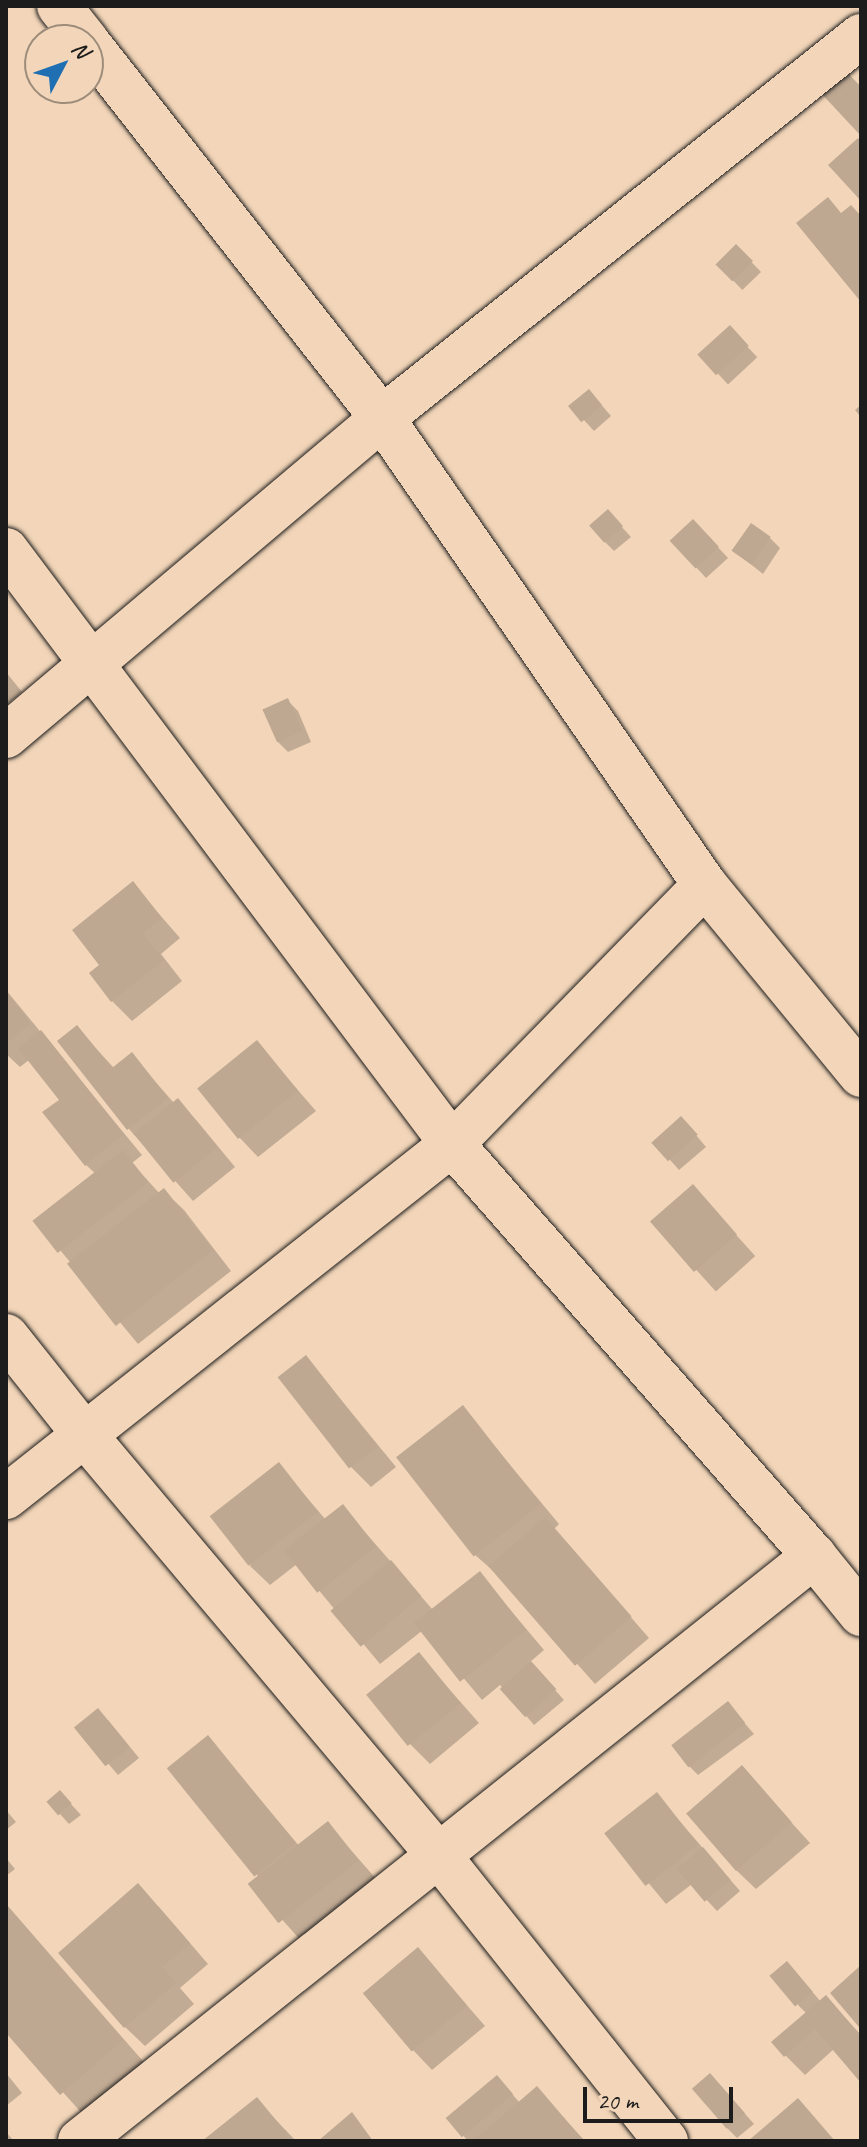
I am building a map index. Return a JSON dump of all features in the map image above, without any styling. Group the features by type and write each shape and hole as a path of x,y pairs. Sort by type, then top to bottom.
{"street":[{"path":"59,6 73,24"},
{"path":"6,736 94,665 382,418 861,36"},
{"path":"104,64 382,418 705,885 861,1075"},
{"path":"6,550 452,1144 814,1556 861,1614"},
{"path":"6,1497 452,1144 705,885"},
{"path":"6,1336 84,1434 440,1857 666,2141"},
{"path":"80,2141 814,1556"}],"building":[{"path":"844,69 861,87 861,136 819,91"},
{"path":"858,138 861,142 861,201 828,165"},
{"path":"828,197 841,213 851,205 861,216 861,302 796,223"},
{"path":"736,244 753,261 732,281 715,265"},
{"path":"730,325 749,346 716,375 697,354"},
{"path":"589,389 602,405 581,422 568,406"},
{"path":"608,509 623,526 604,543 589,525"},
{"path":"693,519 719,547 696,569 670,541"},
{"path":"751,523 771,537 751,565 731,551"},
{"path":"288,698 303,731 277,742 262,709"},
{"path":"133,881 162,918 143,933 164,960 111,1002 89,973 99,965 72,930"},
{"path":"6,992 31,1024 6,1043"},
{"path":"77,1025 112,1068 132,1052 168,1098 127,1130 57,1041"},
{"path":"41,1030 124,1134 85,1166 42,1112 59,1100 18,1048"},
{"path":"257,1040 298,1091 238,1139 197,1088"},
{"path":"178,1098 218,1147 173,1183 134,1134"},
{"path":"681,1116 698,1135 668,1161 651,1143"},
{"path":"123,1150 148,1182 58,1253 32,1221"},
{"path":"693,1184 737,1235 694,1272 650,1221"},
{"path":"164,1188 213,1250 116,1326 67,1264"},
{"path":"306,1355 377,1446 349,1469 278,1377"},
{"path":"463,1405 541,1504 474,1557 396,1457"},
{"path":"279,1462 318,1512 248,1566 210,1516"},
{"path":"343,1504 376,1547 317,1593 284,1550"},
{"path":"545,1517 632,1617 575,1666 488,1566"},
{"path":"391,1560 421,1596 361,1647 330,1611"},
{"path":"480,1571 526,1630 460,1682 414,1623"},
{"path":"419,1652 461,1703 408,1746 366,1695"},
{"path":"531,1661 556,1689 525,1717 500,1689"},
{"path":"728,1701 745,1723 689,1767 671,1745"},
{"path":"98,1708 129,1747 105,1766 74,1728"},
{"path":"208,1735 295,1843 254,1876 167,1768"},
{"path":"742,1765 792,1822 736,1871 686,1814"},
{"path":"60,1790 72,1804 58,1815 46,1802"},
{"path":"657,1792 698,1845 645,1886 604,1833"},
{"path":"328,1821 359,1860 278,1923 248,1884"},
{"path":"703,1847 731,1880 705,1902 677,1869"},
{"path":"138,1883 190,1943 162,1967 176,1983 124,2028 58,1953"},
{"path":"6,1904 123,2040 60,2095 6,2033"},
{"path":"418,1947 467,2005 412,2052 363,1993"},
{"path":"787,1961 813,1992 795,2006 769,1976"},
{"path":"861,1965 861,2025 859,2027 830,1993"},
{"path":"826,1995 861,2036 861,2083 815,2029 784,2057 771,2042"},
{"path":"710,2073 745,2113 727,2129 692,2089"},
{"path":"497,2075 513,2094 462,2137 446,2118"},
{"path":"537,2086 584,2141 473,2141"},
{"path":"257,2097 293,2141 202,2141"},
{"path":"798,2098 835,2141 748,2141"},
{"path":"352,2112 373,2141 318,2141"}]}
